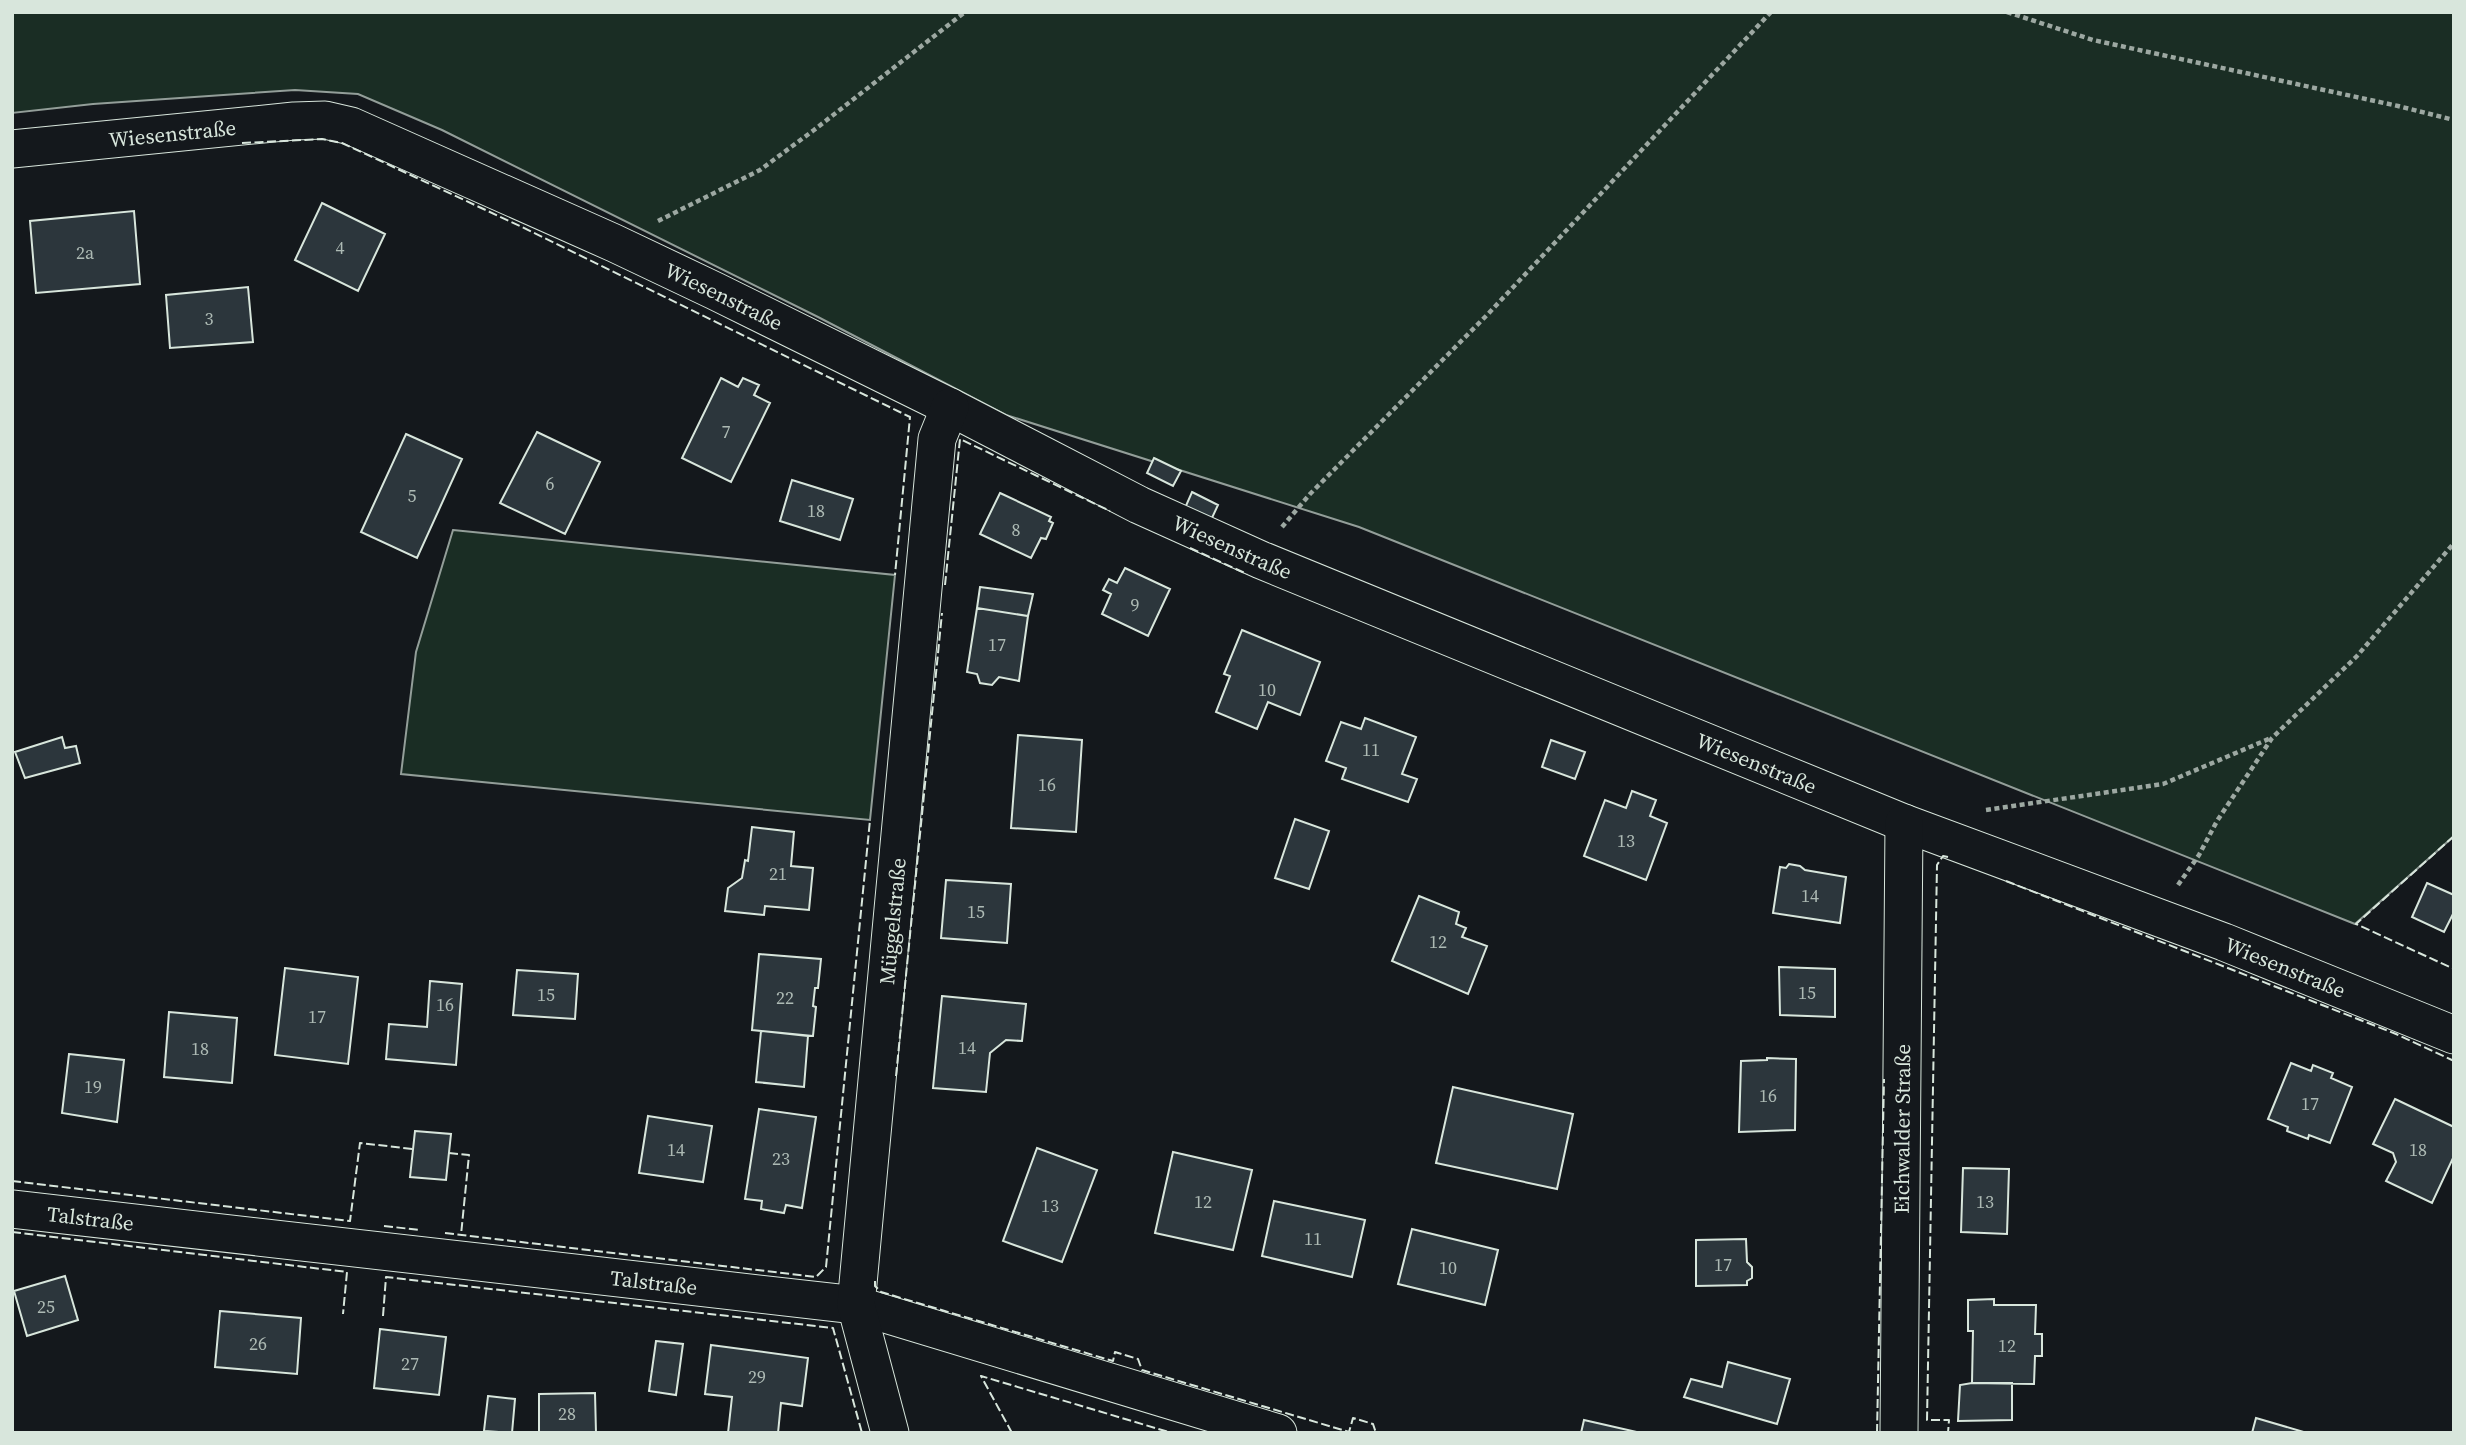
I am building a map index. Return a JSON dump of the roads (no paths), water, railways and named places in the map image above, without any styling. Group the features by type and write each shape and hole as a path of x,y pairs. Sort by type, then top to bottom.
{"street":[{"name":"Wiesenstraße","path":"12,149 233,125 325,120 351,126 614,243 950,407 1139,505 1261,560 1904,823 2155,917 2454,1035"},
{"name":"Müggelstraße","path":"890,1433 856,1305 937,439 950,407"},
{"name":"Eichwalder Straße","path":"1899,1433 1904,823"},
{"name":"Talstraße","path":"12,1209 856,1305 1278,1433"}]}
